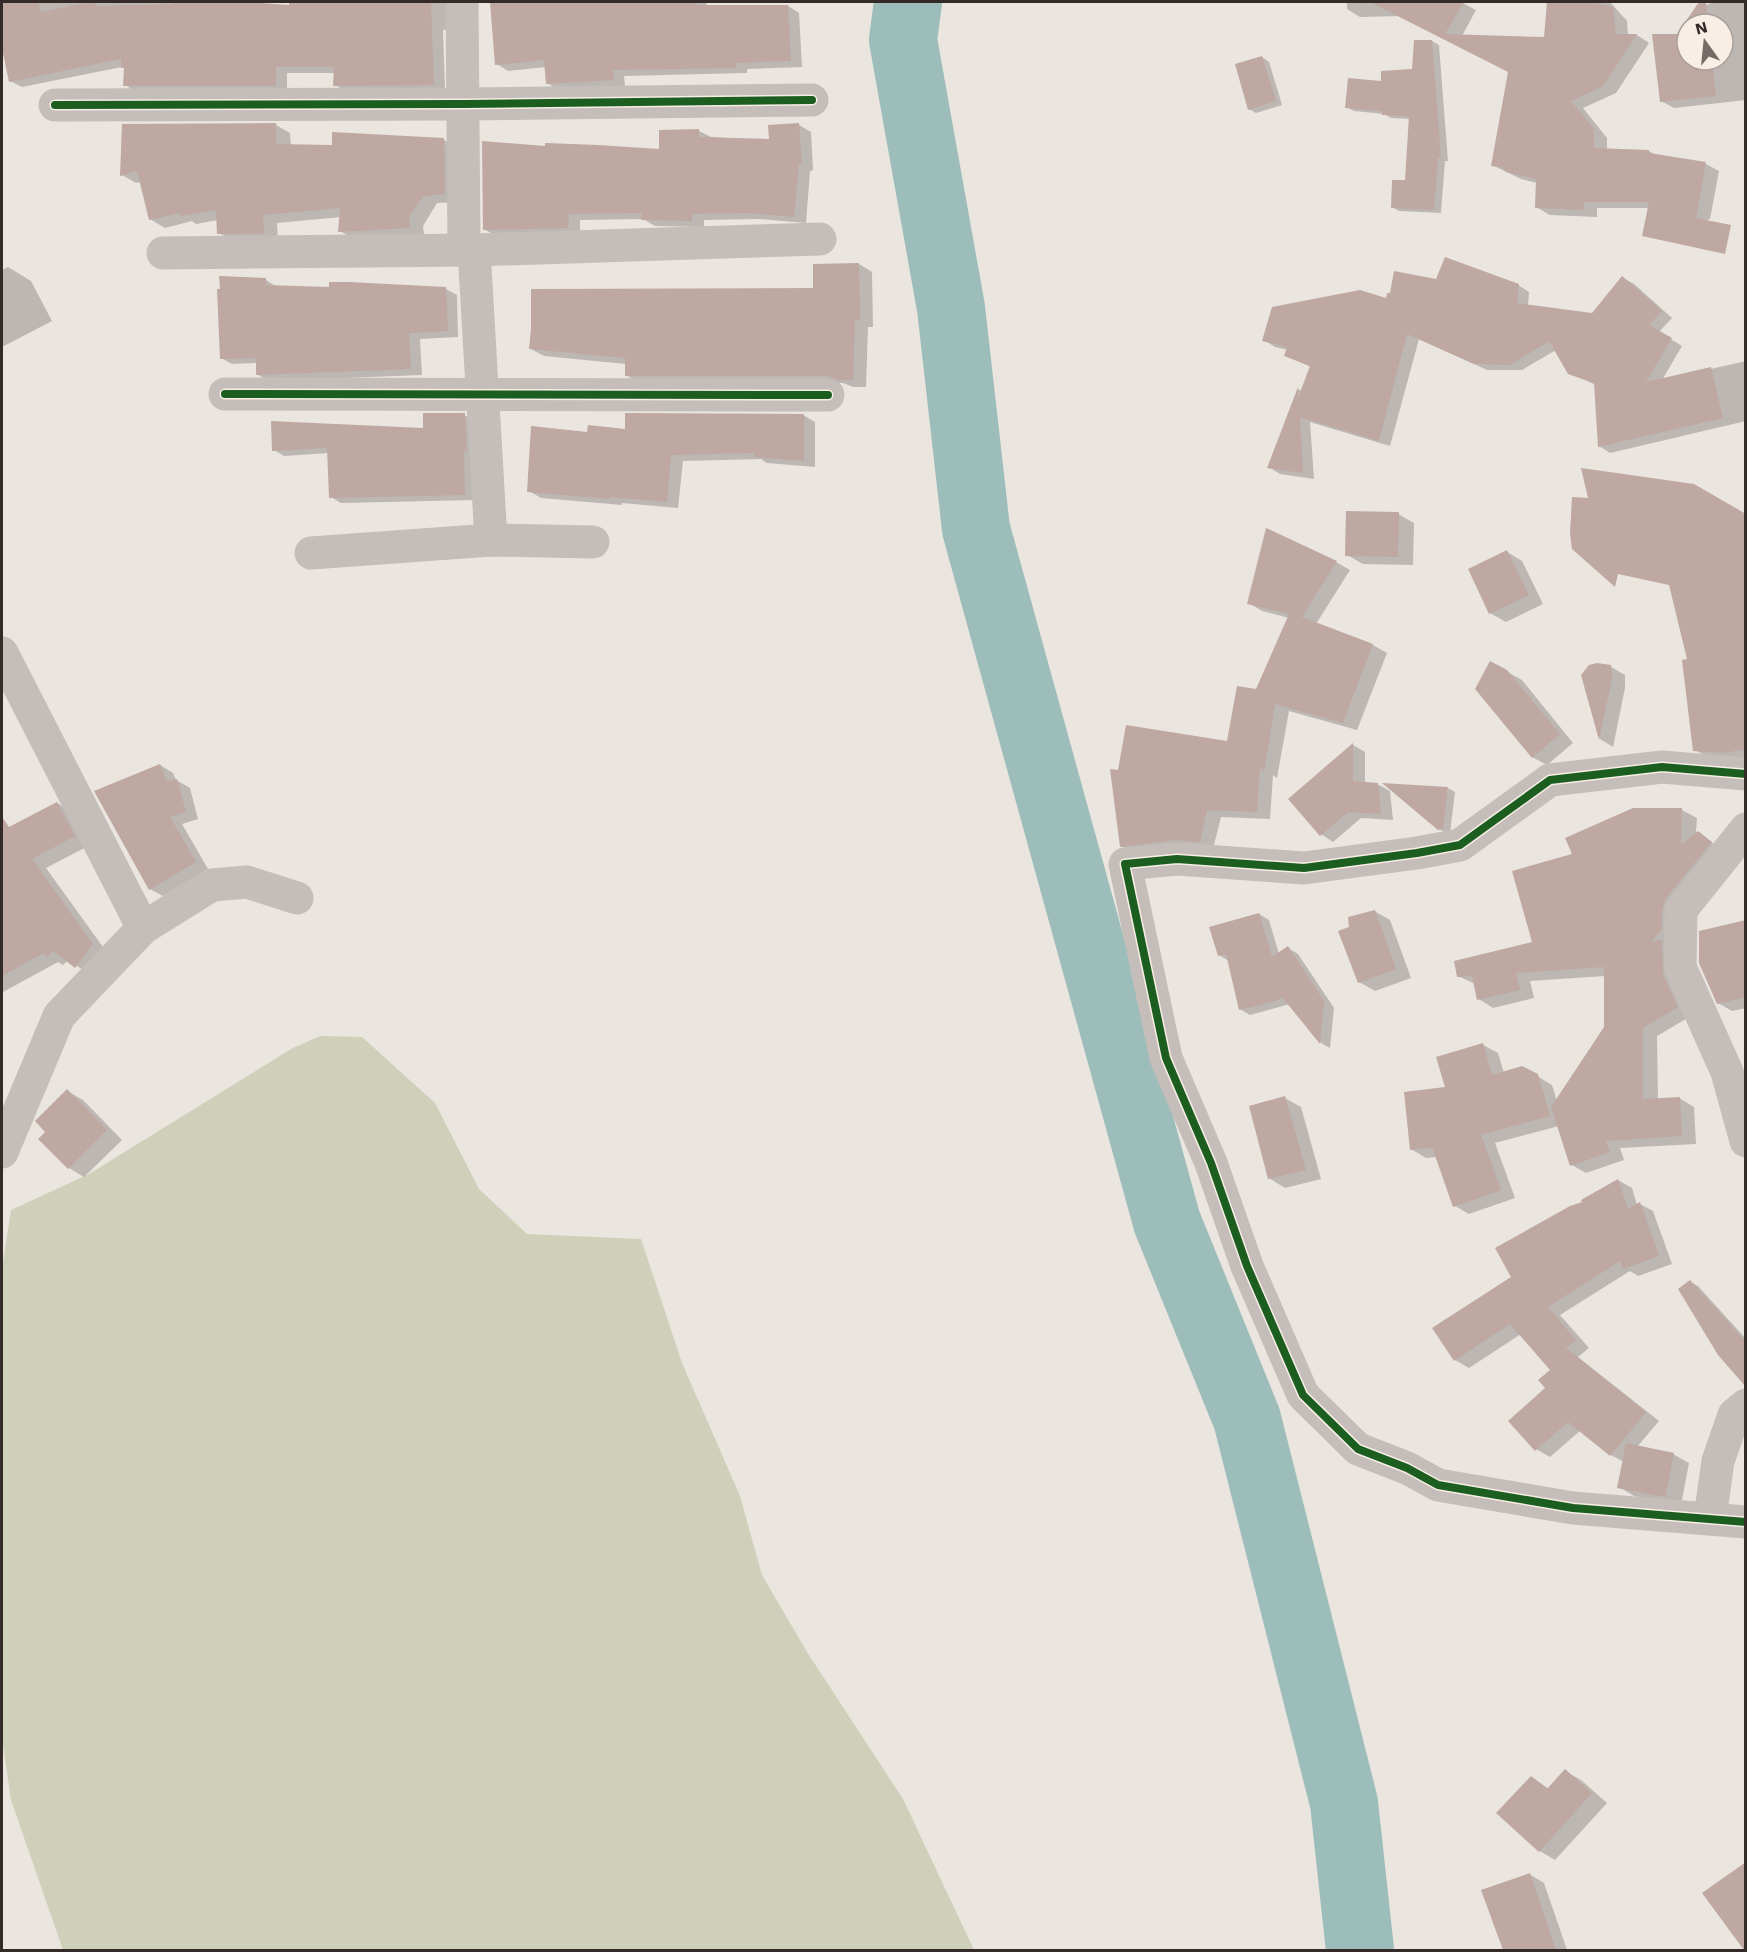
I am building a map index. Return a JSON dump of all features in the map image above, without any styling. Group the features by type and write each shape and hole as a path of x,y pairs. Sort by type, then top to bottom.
{"street":[{"path":"462,2 463,104 469,249 483,394 491,540"},
{"path":"55,105 812,100"},
{"path":"164,253 469,249 820,239"},
{"path":"225,394 828,395"},
{"path":"311,553 491,540 594,542"},
{"path":"2,654 143,928"},
{"path":"1746,774 1662,767 1550,780 1460,845 1417,853 1304,868 1178,859 1125,864 1166,1058 1211,1163 1247,1266 1303,1395 1358,1449 1407,1468 1438,1485 1573,1508 1746,1522"},
{"path":"1746,829 1681,910 1680,967 1727,1072 1746,1141"},
{"path":"2,1152 59,1016 143,928 212,885 247,882 297,898"},
{"path":"1710,1518 1718,1461 1734,1415 1746,1405"}],"green space":[{"path":"320,1036 362,1037 435,1103 479,1189 527,1234 641,1239 682,1363 740,1496 762,1575 807,1652 903,1799 974,1950 63,1950 11,1800 2,1738 2,1269 11,1210 89,1174 291,1049"}],"building":[{"path":"2,2 38,2 41,12 92,2 95,2 96,6 173,4 173,2 246,2 289,5 289,2 431,2 434,85 333,86 334,67 276,67 276,86 123,86 124,68 121,68 121,59 9,82 2,48"},
{"path":"490,2 697,2 697,5 788,5 791,61 736,63 736,68 613,70 614,80 546,84 544,60 495,65"},
{"path":"1370,2 1464,2 1445,34 1544,37 1547,2 1589,2 1613,7 1616,34 1637,34 1603,86 1571,101 1594,129 1594,148 1649,150 1649,153 1706,162 1696,218 1731,225 1725,254 1642,236 1649,202 1584,202 1584,210 1535,208 1536,179 1506,172 1502,167 1491,166 1508,72"},
{"path":"1699,2 1706,2 1707,12 1692,12"},
{"path":"1652,34 1675,34 1675,72 1713,72 1716,96 1660,102"},
{"path":"1414,40 1432,40 1441,158 1438,158 1434,210 1391,208 1392,180 1405,180 1409,116 1382,115 1382,111 1345,108 1348,78 1381,81 1381,71 1412,69"},
{"path":"1262,56 1276,101 1248,110 1235,64"},
{"path":"276,123 276,144 332,145 332,132 444,138 445,194 423,196 409,217 410,228 338,232 340,208 263,215 264,233 217,234 216,210 181,216 180,213 149,220 137,171 120,176 122,124"},
{"path":"799,123 802,164 799,164 794,217 746,213 692,214 692,221 641,220 642,213 569,214 568,228 483,230 482,141 545,146 545,143 659,149 659,130 699,129 699,137 769,139 768,125"},
{"path":"1445,257 1519,284 1517,303 1592,313 1622,276 1662,311 1649,325 1672,338 1646,382 1711,367 1723,418 1598,447 1594,383 1568,374 1549,341 1510,365 1474,364 1407,334 1379,441 1300,417 1303,473 1267,468 1298,387 1298,398 1310,366 1284,356 1287,347 1262,341 1272,307 1360,290 1386,298 1387,293 1390,293 1394,271 1436,279"},
{"path":"859,263 860,320 855,320 853,380 838,380 828,376 625,376 625,358 529,349 531,289 813,288 813,264"},
{"path":"219,276 266,278 266,285 329,287 329,282 349,282 446,287 448,331 409,333 411,369 256,375 256,358 220,359 217,289 220,289"},
{"path":"423,413 465,413 467,451 464,451 465,495 329,498 327,448 272,451 271,421 423,428"},
{"path":"625,413 804,414 804,461 754,457 754,453 671,455 667,502 527,492 531,426 587,432 588,425 625,429"},
{"path":"1581,468 1694,484 1746,514 1746,749 1724,753 1693,751 1682,660 1687,659 1669,585 1618,574 1615,587 1572,549 1570,534 1572,497 1588,498"},
{"path":"1346,511 1399,512 1398,557 1345,556"},
{"path":"1266,528 1337,561 1302,617 1373,644 1343,723 1275,704 1264,772 1260,767 1257,812 1207,810 1200,842 1175,840 1120,847 1110,769 1118,770 1126,725 1227,741 1237,686 1256,689 1289,614 1247,604"},
{"path":"1507,550 1529,595 1489,614 1468,569"},
{"path":"1490,661 1507,670 1560,734 1532,758 1475,689"},
{"path":"1597,663 1611,665 1612,679 1599,740 1581,675 1589,665"},
{"path":"1353,743 1353,781 1378,783 1381,814 1348,812 1320,836 1288,799"},
{"path":"160,764 167,782 177,779 186,812 170,817 196,862 149,890 94,791"},
{"path":"1382,783 1448,787 1443,829 1438,830"},
{"path":"57,802 75,836 32,859 93,944 75,968 53,951 47,957 43,953 2,976 2,817 9,827"},
{"path":"1633,808 1682,808 1681,845 1698,831 1712,842 1666,898 1662,910 1662,929 1651,942 1662,940 1663,974 1678,1007 1643,1028 1643,1099 1680,1097 1682,1136 1606,1141 1610,1152 1570,1166 1551,1107 1604,1027 1604,967 1516,973 1520,990 1477,1000 1472,976 1457,977 1454,961 1532,942 1512,871 1572,854 1565,838"},
{"path":"1375,910 1396,969 1358,983 1338,931 1349,927 1348,917"},
{"path":"1259,913 1272,957 1288,946 1324,1001 1320,1044 1282,997 1276,1001 1239,1010 1226,954 1218,956 1209,927"},
{"path":"1746,920 1746,997 1717,1004 1699,963 1699,931"},
{"path":"1483,1043 1492,1075 1522,1066 1538,1074 1550,1116 1481,1135 1501,1190 1453,1207 1432,1147 1410,1150 1404,1092 1445,1087 1436,1057"},
{"path":"67,1089 107,1130 68,1169 38,1139 45,1132 35,1121"},
{"path":"1285,1096 1306,1170 1268,1179 1249,1106"},
{"path":"1618,1179 1628,1209 1640,1202 1659,1256 1623,1269 1620,1261 1548,1307 1576,1340 1566,1348 1646,1412 1610,1456 1568,1422 1535,1451 1508,1421 1545,1388 1538,1380 1550,1370 1510,1324 1454,1361 1432,1328 1511,1277 1495,1248 1570,1206 1582,1202 1581,1200"},
{"path":"1690,1280 1746,1342 1746,1387 1718,1355 1678,1289"},
{"path":"1626,1443 1674,1453 1665,1497 1617,1488"},
{"path":"1565,1769 1592,1793 1539,1852 1496,1813 1531,1776 1547,1789"},
{"path":"1746,1862 1746,1950 1744,1950 1702,1893"},
{"path":"1530,1873 1556,1950 1503,1950 1481,1890"}],"waterway":[{"path":"908,2 903,40 951,308 976,529 1167,1222 1247,1419 1344,1803 1360,1950"}],"cycle path":[{"path":"55,105 812,100"},
{"path":"225,394 828,395"},
{"path":"1746,774 1662,767 1550,780 1460,845 1417,853 1304,868 1177,859 1125,864 1166,1058 1211,1163 1247,1266 1303,1395 1358,1449 1407,1468 1438,1485 1573,1508 1746,1522"}]}
